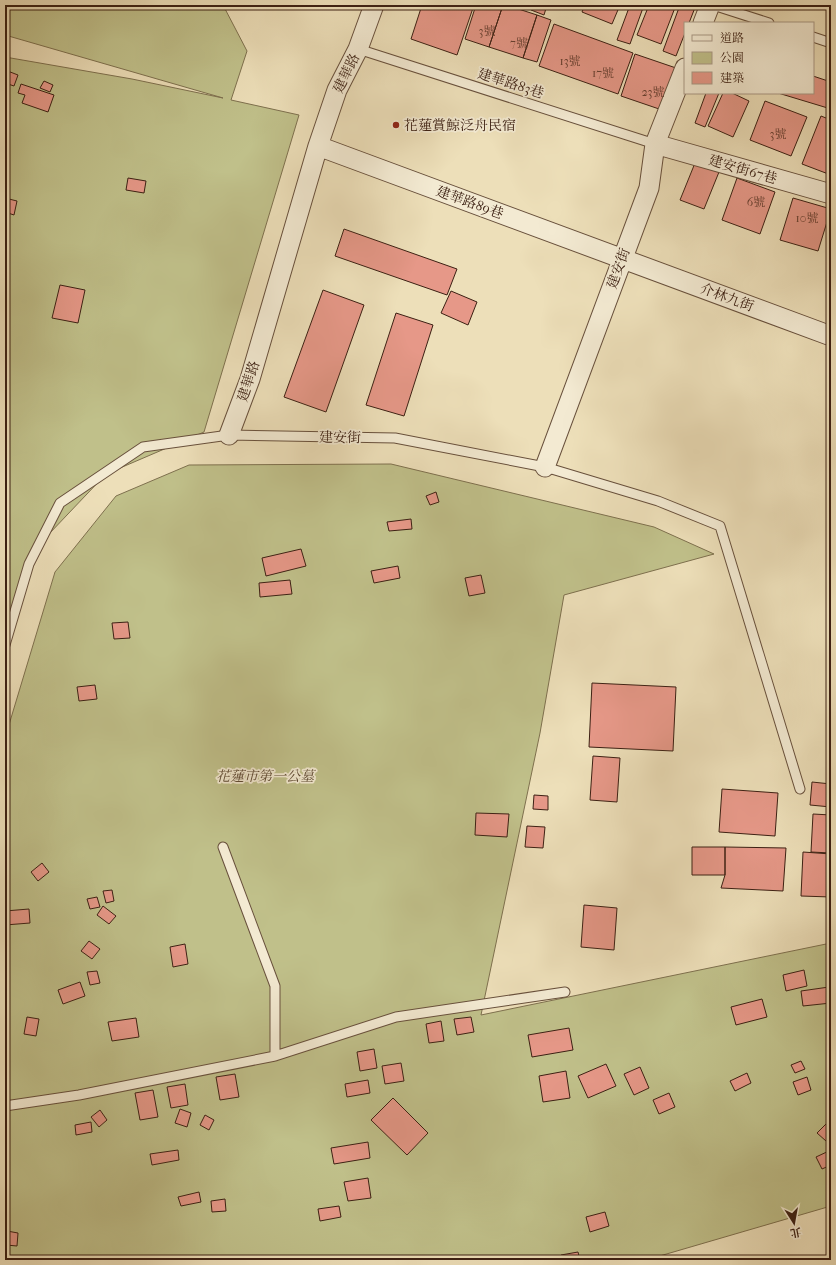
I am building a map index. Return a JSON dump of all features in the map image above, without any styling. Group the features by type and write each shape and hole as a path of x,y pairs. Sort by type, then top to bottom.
{"street":[{"name":"建華路","path":"229,435 250,379 318,146 337,90 358,49 374,5"},
{"path":"703,22 711,5"},
{"name":"建安街","path":"545,467 649,188 655,144 684,71"},
{"name":"建安街67巷","path":"655,144 831,194"},
{"name":"建華路89巷","path":"318,146 622,258"},
{"name":"介林九街","path":"622,258 831,336"}],"lane":[{"path":"711,5 766,22"},
{"path":"814,37 831,43"},
{"name":"建華路83巷","path":"358,49 655,144"},
{"path":"5,645 28,564 60,503 144,446 229,435"},
{"name":"建安街","path":"229,435 396,438 545,467 658,501 720,526 800,788"},
{"path":"224,847 275,986 275,1056"},
{"path":"5,1106 79,1095 275,1056 396,1017 565,992"}],"green space":[{"path":"5,5 223,5 247,51 231,100 299,115 204,432 106,474 29,555 5,632 5,57 132,79 223,98 5,35"},
{"name":"花蓮市第一公墓","path":"391,464 654,527 714,554 564,595 540,733 481,1015 831,943 831,1206 646,1260 5,1260 5,738 55,572 116,496 189,465"}],"building":[{"path":"422,5 474,5 457,55 411,39"},
{"path":"476,5 503,5 489,47 465,39"},
{"path":"503,5 537,15 523,58 489,47"},
{"path":"514,5 529,5 528,9"},
{"path":"533,5 547,5 544,15 531,10"},
{"path":"585,5 620,5 612,24 582,12"},
{"path":"630,5 644,5 630,44 617,40"},
{"path":"649,5 676,5 661,44 637,35"},
{"path":"680,5 696,5 689,22 684,22 684,36 676,56 663,51"},
{"path":"537,15 551,20 537,62 523,58"},
{"path":"554,24 633,53 618,94 539,66"},
{"path":"635,54 679,69 665,111 621,96"},
{"path":"5,70 18,75 14,86 5,83"},
{"path":"814,76 831,82 831,109 781,94 814,94"},
{"path":"44,81 53,85 50,92 40,88"},
{"path":"21,84 54,95 48,112 22,103 25,95 18,93"},
{"path":"706,94 719,94 705,127 695,123"},
{"path":"723,94 734,94 749,101 733,137 708,126"},
{"path":"765,101 807,117 791,156 750,140"},
{"path":"821,116 831,120 831,175 802,164"},
{"path":"695,163 719,172 704,209 680,200"},
{"path":"128,178 146,181 144,193 126,190"},
{"path":"737,178 775,192 760,234 722,220"},
{"path":"5,198 17,201 14,215 5,212"},
{"path":"793,198 831,209 818,251 780,240"},
{"path":"344,229 457,269 447,295 335,256"},
{"path":"60,285 85,290 78,323 52,318"},
{"path":"323,290 364,305 326,412 284,397"},
{"path":"451,291 477,302 468,325 441,313"},
{"path":"396,313 433,325 404,416 366,405"},
{"path":"436,492 439,502 430,505 426,496"},
{"path":"411,519 412,529 389,531 387,522"},
{"path":"301,549 306,566 266,576 262,558"},
{"path":"398,566 400,578 374,583 371,571"},
{"path":"481,575 485,593 469,596 465,578"},
{"path":"290,580 292,594 260,597 259,583"},
{"path":"128,622 130,638 114,639 112,623"},
{"path":"592,683 676,687 673,751 589,747"},
{"path":"95,685 97,699 79,701 77,687"},
{"path":"593,756 620,758 617,802 590,800"},
{"path":"812,782 831,784 831,807 810,805"},
{"path":"722,789 778,793 775,836 719,832"},
{"path":"534,795 548,796 548,810 533,809"},
{"path":"476,813 509,814 507,837 475,835"},
{"path":"813,814 831,815 831,853 811,852"},
{"path":"527,826 545,827 543,848 525,847"},
{"path":"692,847 725,847 725,875 692,875"},
{"path":"725,847 786,848 783,891 721,888 725,875"},
{"path":"803,852 831,854 831,897 801,896"},
{"path":"42,863 49,872 38,881 31,872"},
{"path":"112,890 114,901 106,903 103,891"},
{"path":"97,897 100,907 90,909 87,899"},
{"path":"584,905 617,908 614,950 581,947"},
{"path":"103,906 116,916 109,924 97,915"},
{"path":"29,909 30,923 5,925 5,911"},
{"path":"89,941 100,949 92,959 81,951"},
{"path":"185,944 188,964 173,967 170,947"},
{"path":"804,970 807,986 786,991 783,975"},
{"path":"97,971 100,983 90,985 87,972"},
{"path":"80,982 85,996 63,1004 58,990"},
{"path":"829,987 831,1003 803,1006 801,991"},
{"path":"762,999 767,1017 736,1025 731,1007"},
{"path":"27,1017 39,1019 36,1036 24,1034"},
{"path":"471,1017 474,1032 457,1035 454,1019"},
{"path":"136,1018 139,1037 112,1041 108,1022"},
{"path":"441,1021 444,1041 429,1043 426,1024"},
{"path":"569,1028 573,1050 532,1057 528,1035"},
{"path":"374,1049 377,1068 360,1071 357,1052"},
{"path":"801,1061 805,1069 795,1073 791,1065"},
{"path":"401,1063 404,1081 385,1084 382,1066"},
{"path":"606,1064 616,1086 588,1098 578,1076"},
{"path":"640,1067 649,1088 634,1095 624,1074"},
{"path":"566,1071 570,1098 543,1102 539,1076"},
{"path":"747,1073 751,1083 735,1091 730,1081"},
{"path":"235,1074 239,1097 220,1100 216,1077"},
{"path":"807,1077 811,1090 798,1095 793,1082"},
{"path":"368,1080 370,1093 347,1097 345,1084"},
{"path":"185,1084 188,1105 171,1108 167,1087"},
{"path":"153,1090 158,1117 140,1120 135,1093"},
{"path":"669,1093 675,1107 659,1114 653,1100"},
{"path":"393,1098 428,1133 407,1155 371,1120"},
{"path":"180,1109 191,1113 187,1127 175,1123"},
{"path":"831,1109 831,1121 827,1111"},
{"path":"100,1110 107,1120 99,1127 91,1117"},
{"path":"205,1115 214,1120 209,1130 200,1125"},
{"path":"91,1122 92,1132 76,1135 75,1125"},
{"path":"826,1124 831,1129 831,1136 826,1141 817,1133"},
{"path":"368,1142 370,1158 334,1164 331,1148"},
{"path":"178,1150 179,1160 152,1165 150,1154"},
{"path":"831,1150 831,1165 822,1169 816,1157"},
{"path":"368,1178 371,1198 348,1201 344,1182"},
{"path":"199,1192 201,1202 181,1206 178,1197"},
{"path":"225,1199 226,1211 212,1212 211,1201"},
{"path":"339,1206 341,1217 320,1221 318,1209"},
{"path":"605,1212 609,1226 590,1232 586,1217"},
{"path":"7,1231 18,1233 17,1246 6,1245"},
{"path":"578,1252 580,1260 562,1260 561,1255"}],"place":[{"name":"花蓮賞鯨泛舟民宿","path":"396,125"}]}
